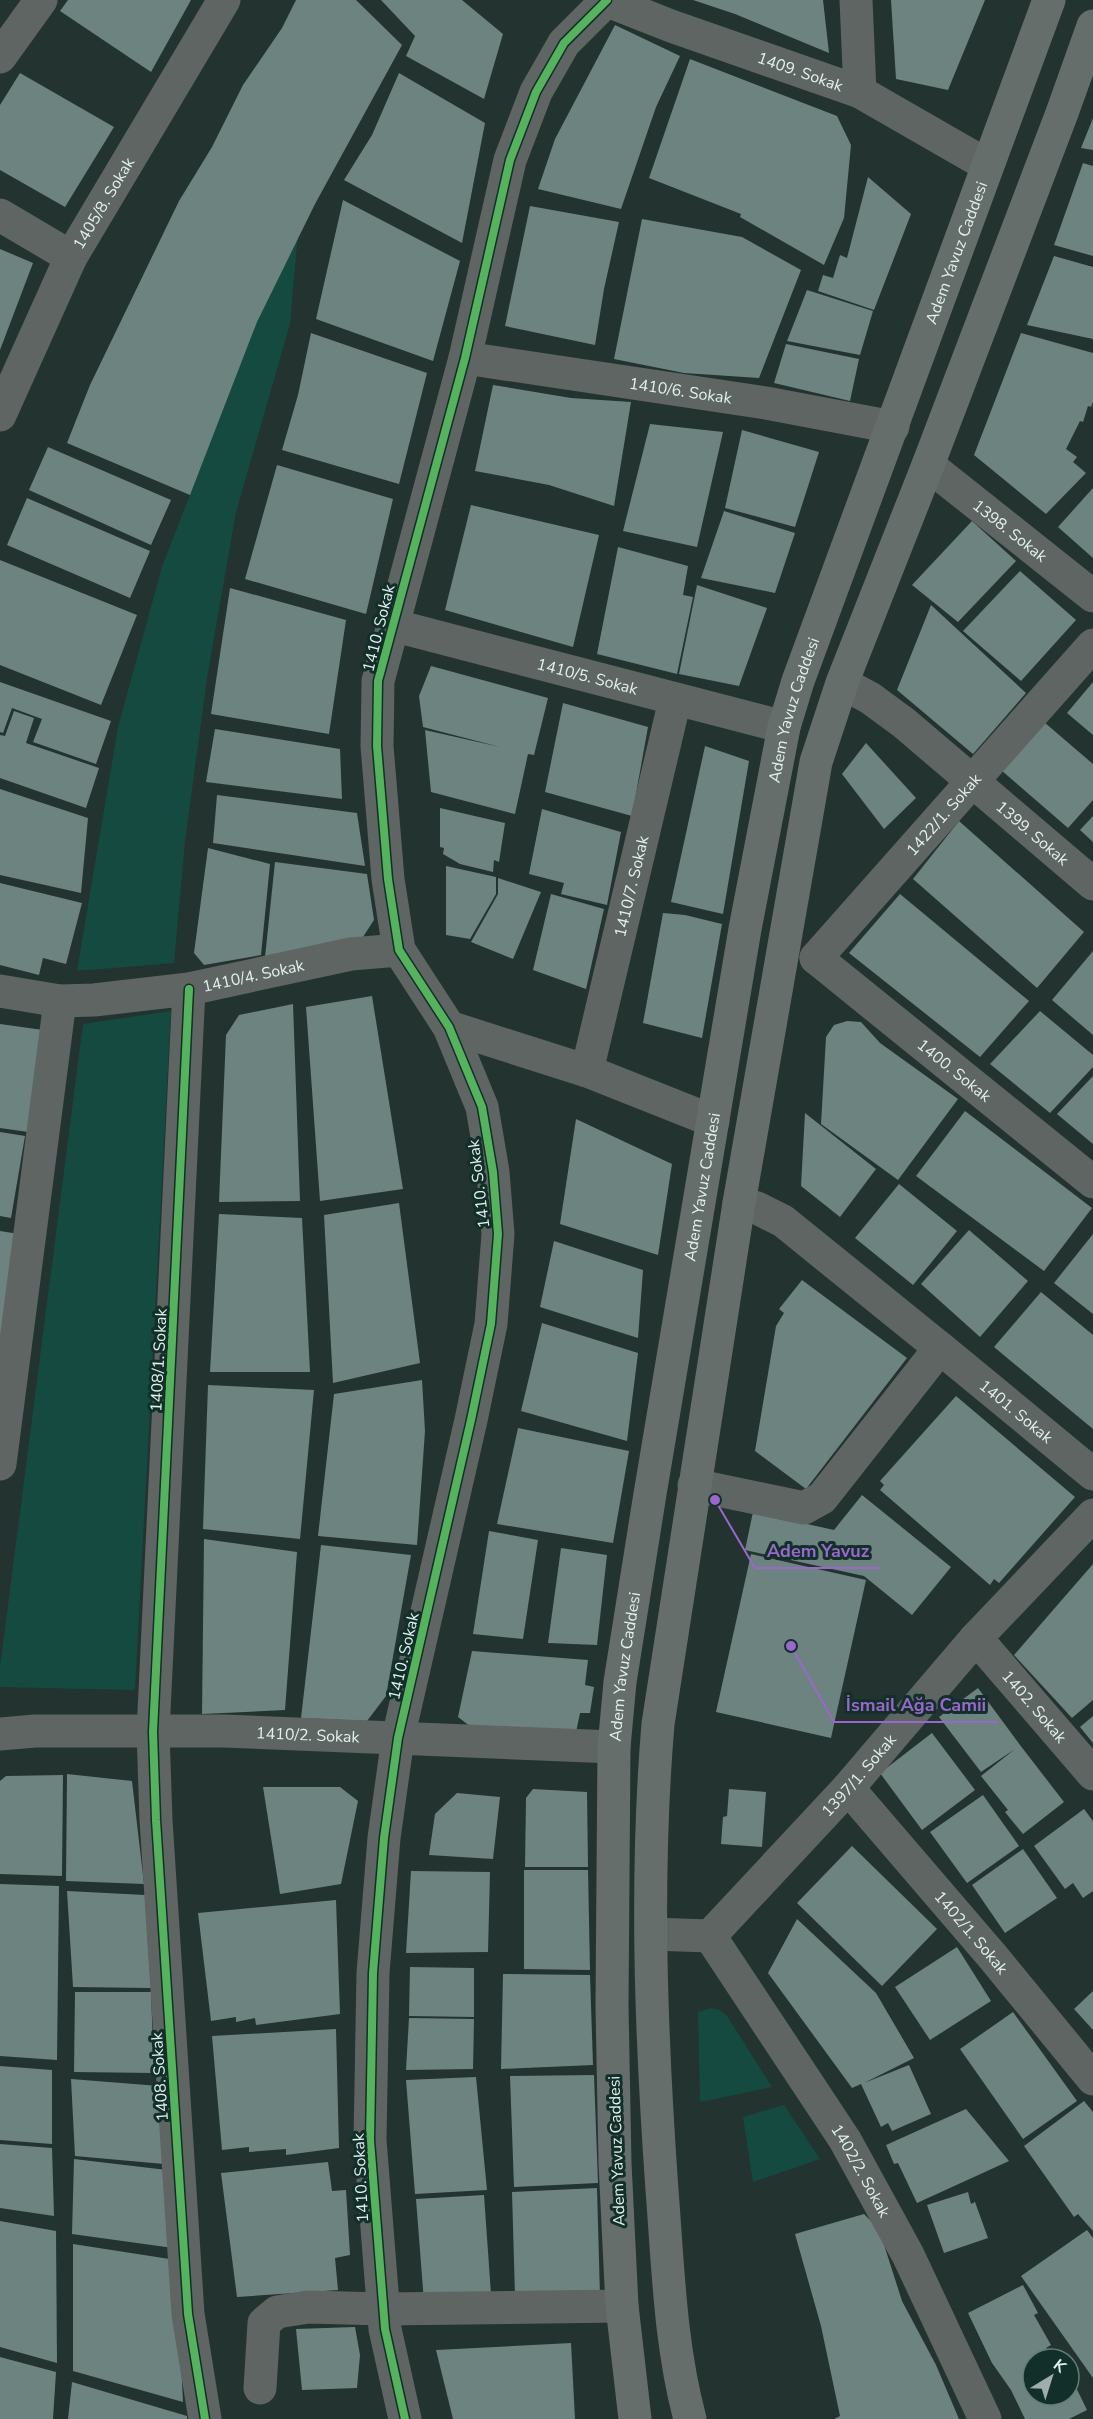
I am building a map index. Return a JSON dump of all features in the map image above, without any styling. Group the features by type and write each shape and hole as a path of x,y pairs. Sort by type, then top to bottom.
{"main road":[{"name":"Adem Yavuz Caddesi","path":"635,2419 622,2306 612,2006 614,1747 620,1682 650,1494 747,918 784,728 798,681 1049,0"},
{"path":"690,2419 680,2383 668,2273 657,2119 651,1934 652,1797 658,1724 693,1485 739,1203 816,762 842,683 928,465 1093,26"}],"street":[{"path":"0,57 40,0"},
{"name":"1405/8. Sokak","path":"0,415 71,257 224,0"},
{"name":"1409. Sokak","path":"606,0 671,26 860,92 987,165"},
{"name":"1410. Sokak","path":"405,2419 385,2329 370,2140 373,1973 384,1838 398,1738 491,1324 498,1234 493,1172 482,1107 449,1027 399,950 388,879 377,746 378,681 465,358 510,160 536,92 564,43 606,0"},
{"path":"856,0 860,92"},
{"path":"0,215 71,257"},
{"name":"1410/6. Sokak","path":"465,358 766,404 893,427"},
{"name":"1398. Sokak","path":"928,465 1093,596"},
{"name":"1410/5. Sokak","path":"392,625 784,728"},
{"name":"1422/1. Sokak","path":"816,958 972,779 1093,645"},
{"name":"1399. Sokak","path":"842,683 887,710 972,779 1093,884"},
{"name":"1410/7. Sokak","path":"587,1071 675,700"},
{"name":"1410/4. Sokak","path":"0,991 60,1001 94,1000 189,989 351,954 399,950"},
{"path":"783,956 816,958"},
{"name":"1400. Sokak","path":"816,958 1093,1182"},
{"name":"1408/1. Sokak","path":"153,1732 189,989"},
{"path":"0,1464 60,1001"},
{"path":"449,1027 587,1071 714,1121"},
{"name":"1401. Sokak","path":"739,1203 757,1208 783,1221 1093,1474"},
{"path":"693,1485 804,1508 822,1498 940,1348"},
{"name":"1397/1. Sokak","path":"710,1936 848,1788 976,1638 1093,1515"},
{"name":"1402. Sokak","path":"976,1638 1093,1774"},
{"name":"1410/2. Sokak","path":"0,1734 35,1731 224,1731 614,1747"},
{"name":"1408. Sokak","path":"153,1732 156,1820 188,2314 205,2419"},
{"name":"1402/1. Sokak","path":"848,1788 993,1957 1093,2079"},
{"path":"651,1934 710,1936"},
{"name":"1402/2. Sokak","path":"710,1936 844,2140 908,2255 985,2419"},
{"path":"260,2388 264,2323 276,2312 308,2307 383,2309 622,2306"}],"green space":[{"path":"300,210 290,324 236,512 208,672 185,841 174,963 77,971 118,727 162,567"},
{"path":"171,1011 135,1690 0,1687 0,1667 83,1024"},
{"path":"711,2008 720,2010 727,2016 772,2087 700,2102 698,2012"},
{"path":"784,2105 820,2159 753,2182 743,2117"}],"building":[{"path":"68,0 191,0 151,72 60,11"},
{"path":"296,0 356,0 402,45 315,204 257,322 190,495 67,443 90,385 179,201 212,147 243,85 282,28"},
{"path":"381,0 462,0 503,34 484,99 406,56 415,36"},
{"path":"693,0 823,0 829,53 735,14"},
{"path":"891,0 985,0 948,90 896,79"},
{"path":"615,25 680,56 656,107 621,209 538,189 555,139"},
{"path":"690,59 837,116 851,145 844,218 824,265 740,217 741,214 649,178"},
{"path":"20,73 114,127 65,207 0,170 0,105"},
{"path":"399,73 485,123 462,243 344,180 372,135"},
{"path":"1093,118 1093,150 1081,148"},
{"path":"1083,163 1093,166 1093,256 1054,245"},
{"path":"868,177 911,214 874,310 818,291 823,275 833,278 840,255 847,258"},
{"path":"343,200 460,261 433,361 316,319"},
{"path":"530,206 619,222 604,289 595,345 505,326"},
{"path":"642,219 742,237 801,270 759,378 684,373 614,359"},
{"path":"0,249 33,263 0,350"},
{"path":"1054,256 1093,267 1093,339 1027,325"},
{"path":"807,290 873,311 860,355 787,341"},
{"path":"311,333 427,373 399,484 282,450 298,395"},
{"path":"1021,333 1093,353 1093,402 1091,407 1088,406 1083,422 1080,421 1066,449 1077,457 1073,462 1086,473 1046,514 974,455"},
{"path":"786,344 859,359 850,401 774,383"},
{"path":"493,385 571,398 631,402 614,506 549,485 475,471"},
{"path":"650,424 723,432 697,547 623,531"},
{"path":"742,430 819,452 795,527 725,508"},
{"path":"48,447 171,500 151,545 29,490"},
{"path":"277,465 393,499 366,614 245,579"},
{"path":"1093,488 1093,558 1058,527"},
{"path":"27,498 150,551 130,598 7,545"},
{"path":"471,505 599,535 573,647 445,610"},
{"path":"724,511 795,533 775,593 701,578"},
{"path":"972,521 1016,561 958,622 912,585"},
{"path":"618,547 688,566 683,595 693,597 677,674 597,654"},
{"path":"0,560 137,615 101,705 0,665"},
{"path":"1020,571 1076,620 1021,681 963,631"},
{"path":"697,585 767,608 739,686 679,674"},
{"path":"230,588 346,620 329,734 211,714"},
{"path":"931,605 1026,693 973,754 897,690"},
{"path":"431,666 548,698 534,755 528,754 515,814 431,792 425,730 500,747 423,727 419,696"},
{"path":"0,682 111,721 96,764 33,742 42,719 12,708 3,733 0,732"},
{"path":"1093,682 1093,735 1067,713"},
{"path":"563,703 648,727 632,816 545,792"},
{"path":"14,711 34,718 26,743 99,768 86,808 0,778 0,735 5,736"},
{"path":"1044,722 1093,764 1093,800 1068,828 1001,770"},
{"path":"215,729 340,749 342,799 206,782"},
{"path":"866,743 916,798 884,829 842,774"},
{"path":"705,746 749,761 723,914 671,902"},
{"path":"0,789 88,818 81,893 0,875"},
{"path":"217,795 357,813 365,866 213,843"},
{"path":"440,808 505,823 499,862 494,860 493,872 460,864 443,854 444,848 440,847"},
{"path":"542,809 621,832 607,905 561,894 564,883 529,874"},
{"path":"1093,816 1093,842 1080,830"},
{"path":"959,821 1084,932 1037,988 913,879"},
{"path":"208,848 270,864 261,955 204,965 194,953"},
{"path":"275,862 367,874 374,920 361,940 265,957"},
{"path":"446,866 496,877 496,894 470,939 446,935"},
{"path":"498,878 541,892 513,959 471,942 498,894"},
{"path":"0,883 82,903 66,964 43,958 39,975 0,965"},
{"path":"551,894 604,909 586,989 533,970"},
{"path":"900,894 1029,1001 980,1057 849,953"},
{"path":"663,913 685,915 722,924 702,1038 643,1023"},
{"path":"1093,951 1093,1035 1052,1000"},
{"path":"372,996 403,1189 320,1201 306,1007"},
{"path":"293,1004 300,1201 219,1202 226,1035 239,1015"},
{"path":"1040,1011 1093,1055 1093,1067 1050,1113 990,1064"},
{"path":"847,1021 861,1022 880,1043 958,1099 898,1180 821,1124 826,1037 834,1025"},
{"path":"0,1024 43,1030 28,1132 0,1128"},
{"path":"1093,1076 1093,1144 1057,1114"},
{"path":"965,1111 1092,1208 1044,1271 916,1176"},
{"path":"805,1113 876,1169 840,1217 801,1186"},
{"path":"576,1119 672,1164 658,1255 560,1224"},
{"path":"0,1132 25,1136 11,1218 0,1216"},
{"path":"899,1184 957,1231 913,1285 855,1238"},
{"path":"399,1203 420,1363 333,1383 324,1215"},
{"path":"219,1214 302,1218 310,1372 210,1372"},
{"path":"969,1230 1028,1281 980,1337 921,1284"},
{"path":"0,1231 19,1234 0,1364"},
{"path":"1093,1234 1093,1314 1054,1283"},
{"path":"554,1241 643,1270 638,1338 540,1307"},
{"path":"802,1280 907,1358 806,1489 755,1451 776,1326 784,1313 779,1309"},
{"path":"1041,1292 1093,1335 1093,1429 994,1347"},
{"path":"542,1323 638,1353 627,1441 521,1411"},
{"path":"422,1380 425,1431 417,1545 318,1536 334,1394"},
{"path":"208,1385 314,1390 300,1539 203,1529"},
{"path":"956,1396 1075,1497 999,1583 994,1579 990,1585 880,1490 884,1485 880,1481"},
{"path":"518,1428 629,1451 613,1543 497,1524"},
{"path":"862,1495 951,1567 912,1615 864,1576 745,1550 753,1512 834,1530"},
{"path":"489,1531 538,1540 523,1639 473,1634"},
{"path":"204,1539 297,1552 285,1710 202,1714"},
{"path":"321,1545 411,1555 386,1696 367,1721 301,1718"},
{"path":"561,1548 607,1555 597,1645 548,1643"},
{"path":"751,1554 866,1580 831,1738 716,1712"},
{"path":"1093,1564 1093,1700 1072,1718 1014,1655"},
{"path":"472,1651 588,1660 585,1685 594,1687 590,1713 580,1713 575,1737 480,1734 458,1717"},
{"path":"978,1688 1064,1802 1023,1834 1005,1812 1008,1810 981,1776 1015,1749 981,1772 939,1717"},
{"path":"1093,1716 1093,1743 1080,1727"},
{"path":"932,1733 975,1790 922,1830 880,1773"},
{"path":"67,1774 132,1781 144,1884 66,1881"},
{"path":"63,1775 62,1876 0,1874 0,1781 6,1776"},
{"path":"263,1787 340,1787 358,1801 341,1884 280,1894"},
{"path":"533,1789 587,1792 588,1867 525,1867 526,1798"},
{"path":"729,1789 766,1792 762,1847 721,1844 723,1817 727,1816"},
{"path":"457,1793 500,1797 493,1859 429,1855 435,1814"},
{"path":"983,1795 1019,1846 967,1883 930,1832"},
{"path":"1084,1809 1093,1821 1093,1891 1083,1898 1073,1883 1065,1889 1034,1846"},
{"path":"852,1846 937,1929 882,1986 797,1903"},
{"path":"1023,1849 1057,1898 1005,1933 972,1885"},
{"path":"524,1870 588,1870 590,1970 524,1969"},
{"path":"411,1871 490,1872 488,1952 406,1953"},
{"path":"0,1884 59,1886 57,2060 0,2056"},
{"path":"67,1891 145,1895 151,1988 73,1987"},
{"path":"336,1900 340,2014 256,2025 255,2018 236,2022 236,2017 211,2021 198,1913"},
{"path":"797,1919 876,1993 914,2058 864,2083 909,2065 931,2114 892,2131 888,2123 881,2127 861,2084 852,2088 768,1973"},
{"path":"957,1947 991,2001 930,2040 895,1987"},
{"path":"410,1967 474,1968 474,2017 409,2016"},
{"path":"503,1974 590,1975 593,2065 501,2069"},
{"path":"1093,1991 1093,2030 1074,2009"},
{"path":"75,1992 151,1992 154,2073 74,2072"},
{"path":"1013,2012 1077,2101 1023,2139 960,2049"},
{"path":"409,2018 474,2019 473,2069 406,2070"},
{"path":"336,2029 339,2148 286,2155 286,2149 249,2152 249,2147 222,2150 212,2036"},
{"path":"0,2066 52,2070 52,2144 0,2140"},
{"path":"594,2075 598,2183 514,2187 510,2076"},
{"path":"476,2077 487,2190 415,2194 406,2080"},
{"path":"71,2079 159,2086 164,2164 75,2156"},
{"path":"1084,2101 1093,2112 1093,2231 1078,2214 1074,2217 1024,2146"},
{"path":"966,2109 1009,2161 917,2203 898,2163 894,2164 886,2145"},
{"path":"0,2144 52,2148 54,2216 0,2208"},
{"path":"74,2159 167,2170 173,2248 72,2234"},
{"path":"328,2162 332,2191 346,2190 350,2255 335,2258 338,2290 237,2297 221,2173"},
{"path":"597,2188 600,2296 515,2295 512,2192"},
{"path":"968,2192 971,2204 975,2202 988,2238 944,2253 927,2205"},
{"path":"484,2195 491,2294 424,2302 416,2199"},
{"path":"864,2214 879,2229 902,2301 936,2365 959,2419 834,2419 840,2416 821,2326 795,2234"},
{"path":"0,2221 56,2231 57,2363 0,2347"},
{"path":"1087,2230 1093,2238 1093,2378 1081,2361 1081,2347 1071,2347 1021,2276"},
{"path":"73,2244 176,2260 183,2402 73,2371"},
{"path":"1023,2285 1038,2313 1034,2315 1051,2345 1021,2347 1021,2407 1081,2407 1081,2398 1087,2410 1069,2419 1025,2419 1011,2390 992,2363 968,2313"},
{"path":"355,2327 360,2355 357,2388 302,2390 296,2329"},
{"path":"571,2343 575,2419 453,2419 436,2350"},
{"path":"0,2357 56,2372 53,2419 0,2419"},
{"path":"72,2382 187,2416 187,2419 68,2419"}],"cycle path":[{"path":"405,2419 385,2329 370,2140 373,1973 384,1838 398,1738 491,1324 498,1234 493,1172 482,1107 449,1027 399,950 388,879 377,746 378,681 465,358 510,160 536,92 564,43 607,0"},
{"path":"189,989 153,1732 156,1820 188,2314 205,2419"}],"place":[{"name":"Adem Yavuz","path":"715,1500"},
{"name":"İsmail Ağa Camii","path":"791,1646"}]}
